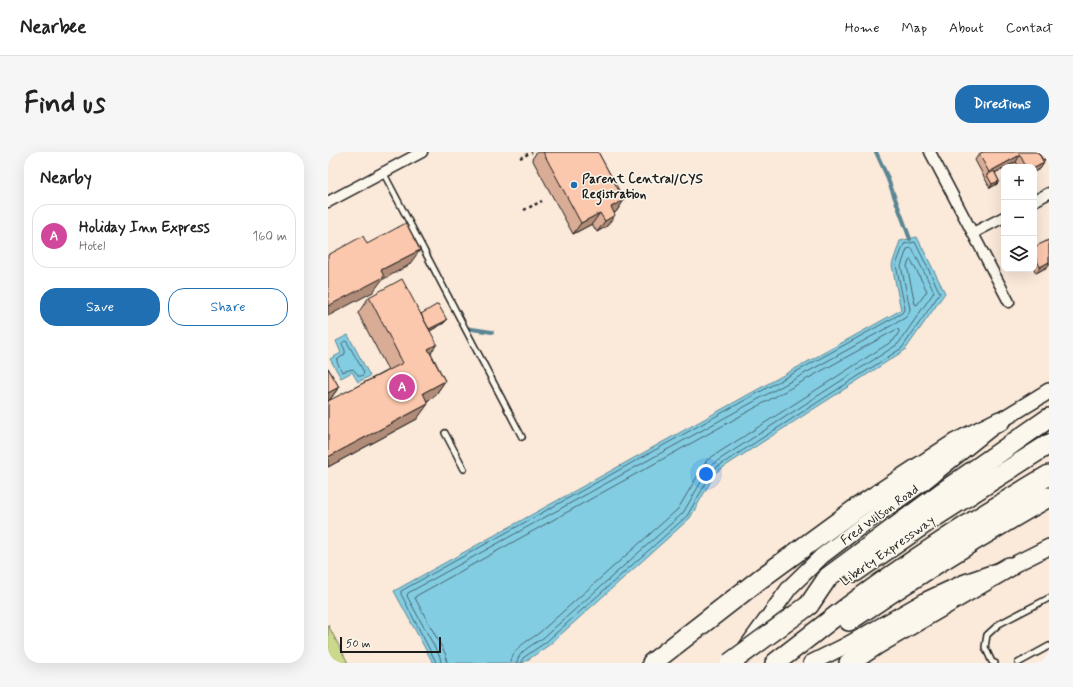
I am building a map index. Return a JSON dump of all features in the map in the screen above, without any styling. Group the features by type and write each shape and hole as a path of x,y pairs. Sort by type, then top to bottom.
{"highway":[{"path":"809,605 828,577 938,495 1049,418"},
{"path":"652,663 814,538 856,508 956,443 1000,421"},
{"name":"Liberty Expressway","path":"730,663 927,522 1049,444"},
{"name":"Liberty Expressway","path":"775,663 850,605 905,567 1001,504 1049,475"},
{"path":"789,663 905,584 1049,497"},
{"path":"849,663 876,645 1009,567"}],"main road":[{"name":"Fred Wilson Road","path":"734,663 790,587 822,556 864,524 924,482 1000,421 1049,391"},
{"path":"811,663 845,646 928,599 965,582 1009,567 1049,547"}],"street":[{"path":"328,202 422,152"},
{"path":"930,152 1008,302"},
{"path":"1036,200 1049,193"},
{"path":"973,234 1001,219"}],"lane":[{"path":"383,172 522,437"},
{"path":"445,433 464,469"},
{"path":"995,663 992,662 986,648 986,635 999,624 1049,598"},
{"path":"1018,663 1049,646"}],"path":[{"path":"520,158 532,152"},
{"path":"524,210 542,201"}],"green space":[{"path":"328,625 348,663 328,663"}],"water":[{"path":"917,237 945,293 905,350 716,472 690,518 549,645 523,663 433,663 394,591 901,310 892,265 900,241"},
{"path":"348,335 370,376 358,382 352,372 341,378 330,359 341,353 336,341"}],"building":[{"name":"Parent Central/CYS Registration","path":"543,152 598,152 624,200 611,207 615,215 605,221 600,213 581,223"},
{"path":"983,152 1038,152 1044,163 1037,166 1037,164 1024,164 1020,155 1001,164 989,172 979,154"},
{"path":"1038,152 1043,152 1046,158 1043,160"},
{"path":"994,171 999,181 992,184 987,175"},
{"path":"406,223 420,250 381,270 384,277 328,306 328,255 363,236 367,244"},
{"path":"1049,240 1049,262 1040,267 1037,260 1037,246"},
{"path":"402,279 437,344 428,349 445,381 423,393 428,404 328,457 328,401 403,363 369,297"},
{"path":"438,304 447,320 429,329 421,314"},
{"path":"328,368 339,387 328,393"}],"waterway":[{"path":"876,152 886,174 910,239"},
{"path":"465,328 492,332"}],"place":[{"name":"Parent Central/CYS Registration","path":"574,185"},
{"name":"Holiday Inn Express","path":"402,387"}]}
